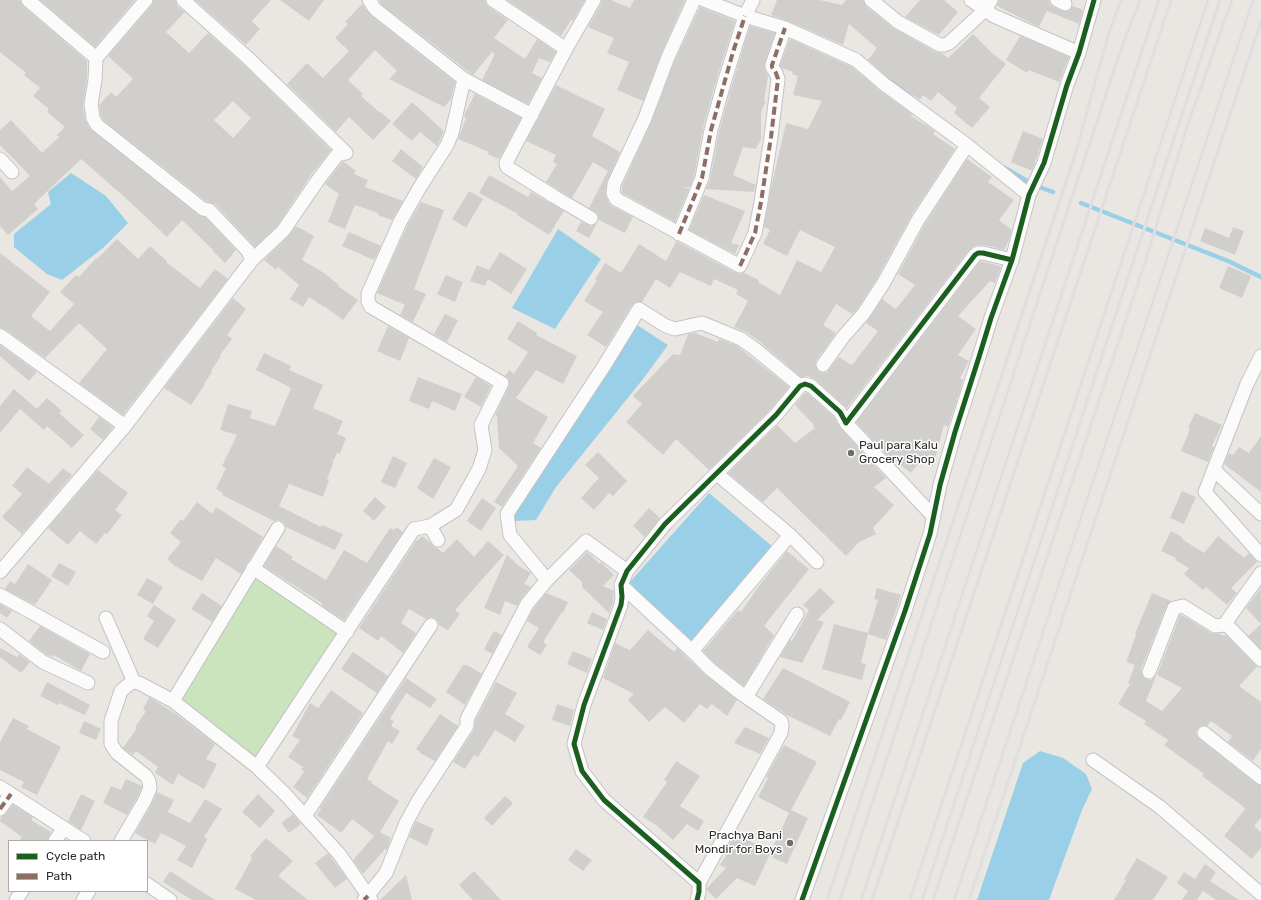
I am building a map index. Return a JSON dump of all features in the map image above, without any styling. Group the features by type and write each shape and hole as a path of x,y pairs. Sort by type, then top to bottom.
{"street":[{"path":"28,0 96,58"},
{"path":"146,0 96,58 96,80 90,104 93,118 97,125 203,209 209,210 248,251 252,260"},
{"path":"0,572 125,426 252,260 283,231 337,155 346,153 248,58 182,0"},
{"path":"369,0 375,9 464,79 532,115"},
{"path":"493,0 566,49"},
{"path":"591,218 554,197 507,167 506,163 566,49 594,0"},
{"path":"694,0 614,184 613,193 616,199 740,266 755,233 761,202 778,79 772,67 785,28"},
{"path":"704,0 745,16 785,28 856,60 884,84 967,145 1030,195"},
{"path":"679,234 702,178 711,130 733,52 745,16 753,0"},
{"path":"871,0 898,22 940,45 948,43 988,5"},
{"path":"972,0 988,5 994,16 1079,53"},
{"path":"802,900 898,633 930,534 940,485 955,432 980,357 991,318 1012,260 1030,195 1044,163 1067,85 1079,53 1094,0"},
{"path":"257,767 414,529 430,526 456,510 479,469 485,450 481,426 502,383 371,307 368,301 368,294 400,222 447,145 452,133 464,79"},
{"path":"823,365 843,337 864,313 918,220 967,145"},
{"path":"0,159 12,172"},
{"path":"846,423 975,255 978,253 983,253 1012,260"},
{"path":"547,580 510,535 507,514 604,366 639,309 666,326 674,329 702,322 741,339 756,349 800,386"},
{"path":"0,337 1,336 125,426"},
{"path":"1261,356 1248,384 1205,492 1261,555"},
{"path":"699,882 604,800 582,771 574,744 584,705 621,605 621,585 627,571 665,524 718,474 776,415 800,386 805,384 811,386 840,412 846,423 934,517"},
{"path":"1214,470 1261,514"},
{"path":"718,474 790,535 817,562"},
{"path":"430,526 438,540"},
{"path":"173,701 278,528"},
{"path":"692,651 790,535"},
{"path":"122,840 145,800 150,788 149,781 146,776 117,753 111,744 110,721 121,691 134,682 145,685 173,701 257,767 305,816 340,855 367,899 386,873 406,824 418,801 467,726 469,716 527,604 547,580 586,541 627,571"},
{"path":"253,568 347,632"},
{"path":"1149,672 1174,608 1183,606 1215,626 1224,624 1261,573"},
{"path":"621,585 710,669 746,697 781,721 782,725 781,733 699,882 697,900"},
{"path":"0,595 103,652"},
{"path":"746,697 797,614"},
{"path":"106,618 134,682"},
{"path":"1224,624 1229,627 1261,659"},
{"path":"305,816 431,625"},
{"path":"0,629 43,662 88,683"},
{"path":"1204,733 1261,778"},
{"path":"1093,760 1160,807 1261,894"},
{"path":"0,809 5,790 82,840"},
{"path":"56,840 64,828"},
{"path":"148,885 166,899"}],"green space":[{"path":"253,568 347,632 257,762 176,700"}],"water":[{"path":"71,173 106,196 128,223 103,248 62,280 47,274 14,247 14,234 51,204 48,192"},
{"path":"558,229 601,259 555,329 512,308"},
{"path":"637,325 668,345 643,379 556,487 536,520 514,521 510,515"},
{"path":"709,493 779,552 695,645 629,583"},
{"path":"1040,751 1063,758 1086,774 1092,789 1082,810 1049,900 977,900 1023,763"}],"building":[{"path":"0,0 20,0 23,6 87,61 87,79 83,105 85,119 90,129 198,215 205,217 236,250 225,263 182,220 167,237 81,159 34,204 38,209 8,235 0,226 0,177 12,191 30,176 0,145 0,130 11,120 42,153 59,137 57,135 65,127 47,112 49,109 33,96 40,88 24,75 26,73 0,52"},
{"path":"40,0 135,0 95,47"},
{"path":"154,0 175,0 177,6 185,12 166,32 189,53 208,33 243,64 331,150 311,175 277,226 255,247 215,204 206,201 103,120 99,105 111,92 116,97 133,79 108,56 152,5","holes":["233,101 251,118 233,138 214,120"]},
{"path":"195,0 271,0 252,21 260,29 246,45"},
{"path":"280,0 324,0 309,21"},
{"path":"379,0 485,0 489,7 508,20 494,38 525,59 537,39 556,52 550,62 539,58 532,73 542,78 528,104 482,80 495,54 492,52 473,75 381,4"},
{"path":"507,0 585,0 573,21 571,20 561,36"},
{"path":"602,0 611,0 630,8 634,0 685,0 661,54 643,101 617,90 629,62 607,53 614,38 588,27"},
{"path":"777,0 820,0 842,5 846,0 863,0 866,6 893,28 948,58 973,34 993,54 1006,64 979,98 990,107 972,128 954,113 957,108 938,92 931,101 923,95 920,100 889,78 868,60 877,48 849,24 843,45 771,15"},
{"path":"920,0 944,0 958,12 939,35 905,17"},
{"path":"999,0 1049,0 1053,7 1062,11 1069,11 1073,6 1083,10 1079,24 1047,11 1039,27 997,6"},
{"path":"362,4 370,15 455,82 451,99 444,107 389,79 397,71 375,50 348,80 363,94 361,96 391,121 373,140 349,117 336,132 287,84 307,63 323,78 349,51 335,38 348,24 345,22"},
{"path":"700,7 735,21 703,128 694,176 690,187 683,187 689,189 675,222 622,193 622,186 652,121 675,60"},
{"path":"750,26 775,33 764,65 768,76 764,101 766,101 761,112 761,139 756,149 743,147 733,175 756,185 754,192 706,189 710,180 719,132"},
{"path":"1020,36 1069,57 1059,82 1029,70 1027,73 1006,60"},
{"path":"790,39 852,67 879,90 912,114 911,116 935,131 933,134 955,149 911,216 876,280 858,308 852,314 836,304 823,325 836,333 816,361 816,368 818,371 823,373 827,372 839,357 851,365 852,363 853,364 878,331 866,323 882,299 896,309 915,285 898,274 925,224 967,159 992,177 988,182 1014,200 999,220 1012,230 1004,250 985,245 978,245 969,250 847,408 816,380 808,376 801,377 760,342 746,332 734,327 748,301 736,294 738,290 714,279 711,286 680,272 670,288 656,279 642,302 636,302 632,305 606,347 587,335 603,312 584,301 597,280 595,279 605,263 621,273 639,244 666,261 676,242 678,242 736,273 744,273 759,280 758,282 780,295 797,260 821,272 835,247 800,230 787,256 763,244 770,230 764,227 771,188 786,123 808,129 822,101 793,95 798,76 792,74 793,72 782,68 780,65"},
{"path":"556,85 605,109 592,136 620,152 607,181 605,193 609,203 612,206 633,217 625,233 599,220 598,214 589,208 608,171 593,162 572,198 546,182 557,164 553,162 556,155 526,141"},
{"path":"475,94 521,118 499,159 487,154 489,152 458,139 466,118 464,117 465,113"},
{"path":"412,102 444,131 437,146 420,132 412,141 392,124"},
{"path":"1023,131 1043,139 1032,171 1011,162"},
{"path":"401,149 423,167 416,179 392,161"},
{"path":"342,162 356,171 354,174 368,180 365,187 403,201 392,220 378,215 378,213 355,205 345,229 328,222 339,194 325,184"},
{"path":"489,175 528,197 531,192 564,211 549,235 517,215 518,214 479,193"},
{"path":"469,191 483,199 466,228 452,219"},
{"path":"704,195 745,211 731,243 739,245 735,254 689,230"},
{"path":"421,202 444,210 414,289 426,294 413,322 400,315 405,305 377,293 407,226"},
{"path":"581,222 591,226 597,223 589,238 576,231"},
{"path":"296,226 314,236 302,260 324,273 339,285 338,286 358,300 343,320 309,297 303,307 290,299 299,285 278,267 276,270 264,260 288,237"},
{"path":"1233,227 1244,231 1235,255 1200,241 1205,228 1229,238"},
{"path":"349,232 381,246 374,260 342,246"},
{"path":"117,239 138,259 150,246 167,261 166,262 200,288 215,269 228,279 123,415 79,383 107,349 79,323 45,358 6,330 0,328 0,253 50,292 31,316 50,331 74,304 60,292 76,275 79,277 96,258 97,259"},
{"path":"500,252 527,269 511,294 488,279 485,286 470,281 477,265 489,270"},
{"path":"980,261 1001,267 995,283 990,281 958,316 976,329 958,355 969,361 960,378 963,380 959,394 948,427 944,425 933,466 922,459 911,473 886,454 856,422"},
{"path":"1228,266 1251,276 1242,298 1219,288"},
{"path":"446,275 463,282 455,302 437,294"},
{"path":"233,298 246,309 227,335 232,339 220,355 221,356 211,371 212,372 191,405 164,388"},
{"path":"445,314 458,320 447,342 434,334"},
{"path":"518,321 537,333 536,335 577,356 563,384 536,370 516,398 548,417 533,443 541,448 502,507 494,502 518,466 499,448 497,416 495,415 509,386 509,379 505,376 509,370 514,374 528,352 507,339"},
{"path":"388,326 409,338 400,361 377,351"},
{"path":"695,333 718,342 719,339 737,346 789,387 770,410 709,470 676,439 663,455 626,422 642,404 633,396 673,354 680,355 688,334"},
{"path":"0,345 37,372 29,381 0,356"},
{"path":"264,353 291,366 289,370 323,385 313,408 343,421 337,434 346,438 340,454 337,453 334,460 331,459 334,461 327,479 329,480 323,497 289,484 279,506 321,527 322,525 343,534 335,550 286,527 282,521 274,521 222,495 223,493 216,489 226,468 222,466 237,435 220,430 228,404 252,411 250,418 275,426 291,388 256,370"},
{"path":"418,377 462,394 455,411 432,401 429,409 409,401"},
{"path":"476,377 491,386 481,407 464,397"},
{"path":"14,389 37,409 47,398 62,411 59,413 84,435 72,448 47,426 44,430 20,409 0,433 0,406"},
{"path":"805,393 807,393 834,417 840,428 886,478 874,487 894,505 873,528 876,534 859,542 846,556 777,488 763,502 728,473 777,425 795,443 815,428 813,426 814,425 795,405"},
{"path":"1195,413 1222,425 1212,446 1214,447 1208,462 1181,451 1190,429 1188,428"},
{"path":"99,417 113,427 103,440 90,429"},
{"path":"1261,436 1261,492 1224,464 1229,453 1233,455 1239,447 1249,453"},
{"path":"598,452 627,481 613,496 609,493 594,510 581,498 599,478 585,465"},
{"path":"393,456 407,463 395,488 381,482"},
{"path":"434,458 451,467 433,499 417,488"},
{"path":"27,467 49,484 63,468 72,475 22,534 2,517 22,494 12,486"},
{"path":"98,470 128,493 115,510 122,515 107,534 105,533 96,544 80,531 68,545 48,528"},
{"path":"1182,491 1196,497 1184,524 1170,518"},
{"path":"375,497 386,507 374,521 363,511"},
{"path":"482,498 496,508 481,531 467,521"},
{"path":"197,502 212,514 216,507 263,537 241,574 216,558 202,581 175,566 167,559 181,542 170,533 181,519 183,521"},
{"path":"649,508 660,518 645,537 633,526"},
{"path":"396,527 403,532 344,620 322,606 323,604 264,566 276,546 293,557 291,559 326,580 344,550 367,563 390,528 394,530"},
{"path":"1171,531 1204,553 1218,536 1244,558 1249,553 1257,562 1231,588 1237,593 1227,605 1206,587 1203,590 1184,574 1189,568 1175,560 1176,558 1161,551"},
{"path":"422,536 443,553 457,539 474,557 488,541 504,555 455,610 460,614 448,630 439,625 435,618 431,617 426,619 409,609 401,623 416,633 403,653 381,636 378,641 359,628 416,541"},
{"path":"787,551 809,569 764,626 774,635 744,686 715,663 703,651 738,610 741,612 761,583"},
{"path":"587,552 600,564 601,562 614,575 603,586 614,591 613,603 609,613 582,587 582,582 569,570"},
{"path":"507,555 519,566 531,573 524,584 531,587 517,606 505,601 500,615 484,608"},
{"path":"59,563 76,572 68,586 51,576"},
{"path":"28,564 52,580 35,605 5,589 10,581 15,584"},
{"path":"147,578 163,587 153,604 137,595"},
{"path":"820,588 835,602 817,620 824,622 802,663 780,657 790,640 792,641 809,610 803,605"},
{"path":"877,588 901,595 886,640 868,634 861,663 866,664 862,680 822,669 834,624 868,633 878,600 874,599"},
{"path":"1261,588 1261,624 1246,608"},
{"path":"202,593 222,606 212,622 191,609"},
{"path":"546,593 568,602 563,613 562,612 543,642 547,645 540,655 527,647 539,628 527,621 534,608"},
{"path":"1152,593 1171,601 1167,605 1141,669 1143,677 1146,679 1151,680 1156,676 1146,701 1162,711 1182,688 1157,675 1180,615 1211,633 1224,636 1226,635 1257,667 1239,686 1261,702 1261,749 1253,761 1228,742 1232,736 1211,721 1207,726 1201,726 1198,728 1196,732 1199,739 1256,784 1261,786 1261,818 1254,826 1261,832 1261,848 1252,859 1224,836 1245,809 1244,807 1202,776 1204,774 1164,745 1168,740 1144,724 1146,721 1118,704 1130,684 1128,683 1135,665 1126,662 1136,635 1135,634"},
{"path":"0,604 12,611 7,618 0,613"},
{"path":"154,605 176,620 158,648 143,639 154,621 147,616"},
{"path":"592,612 607,619 603,630 587,623"},
{"path":"1261,624 1261,649 1248,636"},
{"path":"40,626 90,654 81,671 54,655 52,657 47,655 29,641"},
{"path":"648,630 674,652 677,648 705,675 737,700 727,716 712,704 707,709 700,704 684,723 665,707 649,722 628,700 634,694 603,678 615,643 630,650"},
{"path":"494,631 502,635 492,654 484,649"},
{"path":"0,648 17,657 19,654 30,662 21,673 0,657"},
{"path":"573,651 592,659 587,673 567,664"},
{"path":"353,652 388,676 377,693 341,669"},
{"path":"463,665 467,665 482,674 465,705 446,692"},
{"path":"783,668 850,702 841,720 839,719 830,736 787,715 763,699"},
{"path":"406,678 437,699 430,708 406,693 390,719 394,721 391,726 400,731 392,744 388,741 367,779 399,801 380,832 391,838 387,850 385,849 363,874 353,860 374,836 352,819 341,833 317,815 321,809 320,808"},
{"path":"47,682 90,705 85,715 59,703 58,705 40,696"},
{"path":"496,682 517,693 505,714 525,726 515,742 495,730 478,757 474,755 465,769 453,762 474,730 475,721"},
{"path":"331,690 363,713 307,798 293,787 304,772 301,769 303,767 288,757 300,740 292,736 310,703 318,708"},
{"path":"149,697 176,714 215,744 206,759 217,764 204,789 178,774 173,785 155,773 158,767 136,751 133,755 123,748 137,728 135,727 146,711 143,710"},
{"path":"557,704 574,710 570,726 552,720"},
{"path":"440,714 458,726 435,761 420,753 416,749"},
{"path":"13,718 29,726 27,729 61,747 37,795 21,787 24,782 0,770 0,742"},
{"path":"84,721 101,729 96,740 79,733"},
{"path":"745,727 769,738 760,754 734,743"},
{"path":"784,745 817,762 791,810 808,818 787,864 769,856 755,886 737,878 716,899 707,890 707,888 726,868 720,865 731,847 729,845 735,834 771,851 789,813 758,797 768,778 766,777"},
{"path":"676,761 700,776 680,806 704,821 698,831 687,824 673,840 656,825 643,817 667,782 664,780"},
{"path":"126,779 142,786 127,815 103,803 111,786 121,790"},
{"path":"157,792 174,800 168,812 190,823 205,799 222,809 204,837 207,839 192,868 177,860 186,846 161,833 155,844 135,833 152,804"},
{"path":"81,794 95,801 81,830 68,821"},
{"path":"258,794 275,811 260,828 242,812"},
{"path":"505,796 513,803 492,826 484,818"},
{"path":"13,805 33,817 31,820 51,832 47,840 20,840 22,837 0,821 1,817 6,814"},
{"path":"293,814 301,824 289,833 281,823"},
{"path":"416,821 434,829 427,846 409,837"},
{"path":"266,838 293,861 278,876 308,900 256,900 235,889 252,858 250,856"},
{"path":"576,849 592,860 583,871 568,860"},
{"path":"328,853 347,879 335,888 315,863"},
{"path":"1137,858 1168,877 1153,900 1114,900 1126,880 1124,879"},
{"path":"1205,864 1216,872 1210,881 1239,900 1216,900 1203,891 1197,900 1182,900 1188,891 1177,883 1184,872 1195,879"},
{"path":"170,871 215,900 192,900 163,882"},
{"path":"474,871 501,900 473,900 459,885"},
{"path":"406,875 412,900 380,900"}],"waterway":[{"path":"881,74 910,96"},
{"path":"1003,167 1034,185 1053,192"},
{"path":"1081,203 1228,261 1261,277"}],"railway":[{"path":"827,900 1075,155 1110,30 1121,0"},
{"path":"840,900 1119,55 1140,0"},
{"path":"861,900 1159,0"},
{"path":"872,900 1171,0"},
{"path":"910,900 1208,0"},
{"path":"922,900 1220,0"},
{"path":"933,900 1147,256 1188,124 1232,0"},
{"path":"954,900 1253,0"},
{"path":"969,900 1261,22"}],"marked path":[{"path":"679,234 702,178 711,130 733,52 745,16"},
{"path":"740,266 755,233 761,202 778,79 772,65 785,28"},
{"path":"0,809 11,794"},
{"path":"364,900 368,896"}],"cycle path":[{"path":"802,900 905,611 930,534 940,485 955,432 991,318 1012,260 1029,195 1044,163 1067,85 1079,53 1094,0"},
{"path":"697,900 699,883 604,800 582,771 574,744 584,705 621,605 621,585 627,571 665,524 776,415 800,386 805,384 811,386 840,412 846,423 975,255 978,253 983,253 1012,260"}],"place":[{"name":"Paul para Kalu Grocery Shop","path":"851,453"},
{"name":"Prachya Bani Mondir for Boys","path":"790,843"}]}
